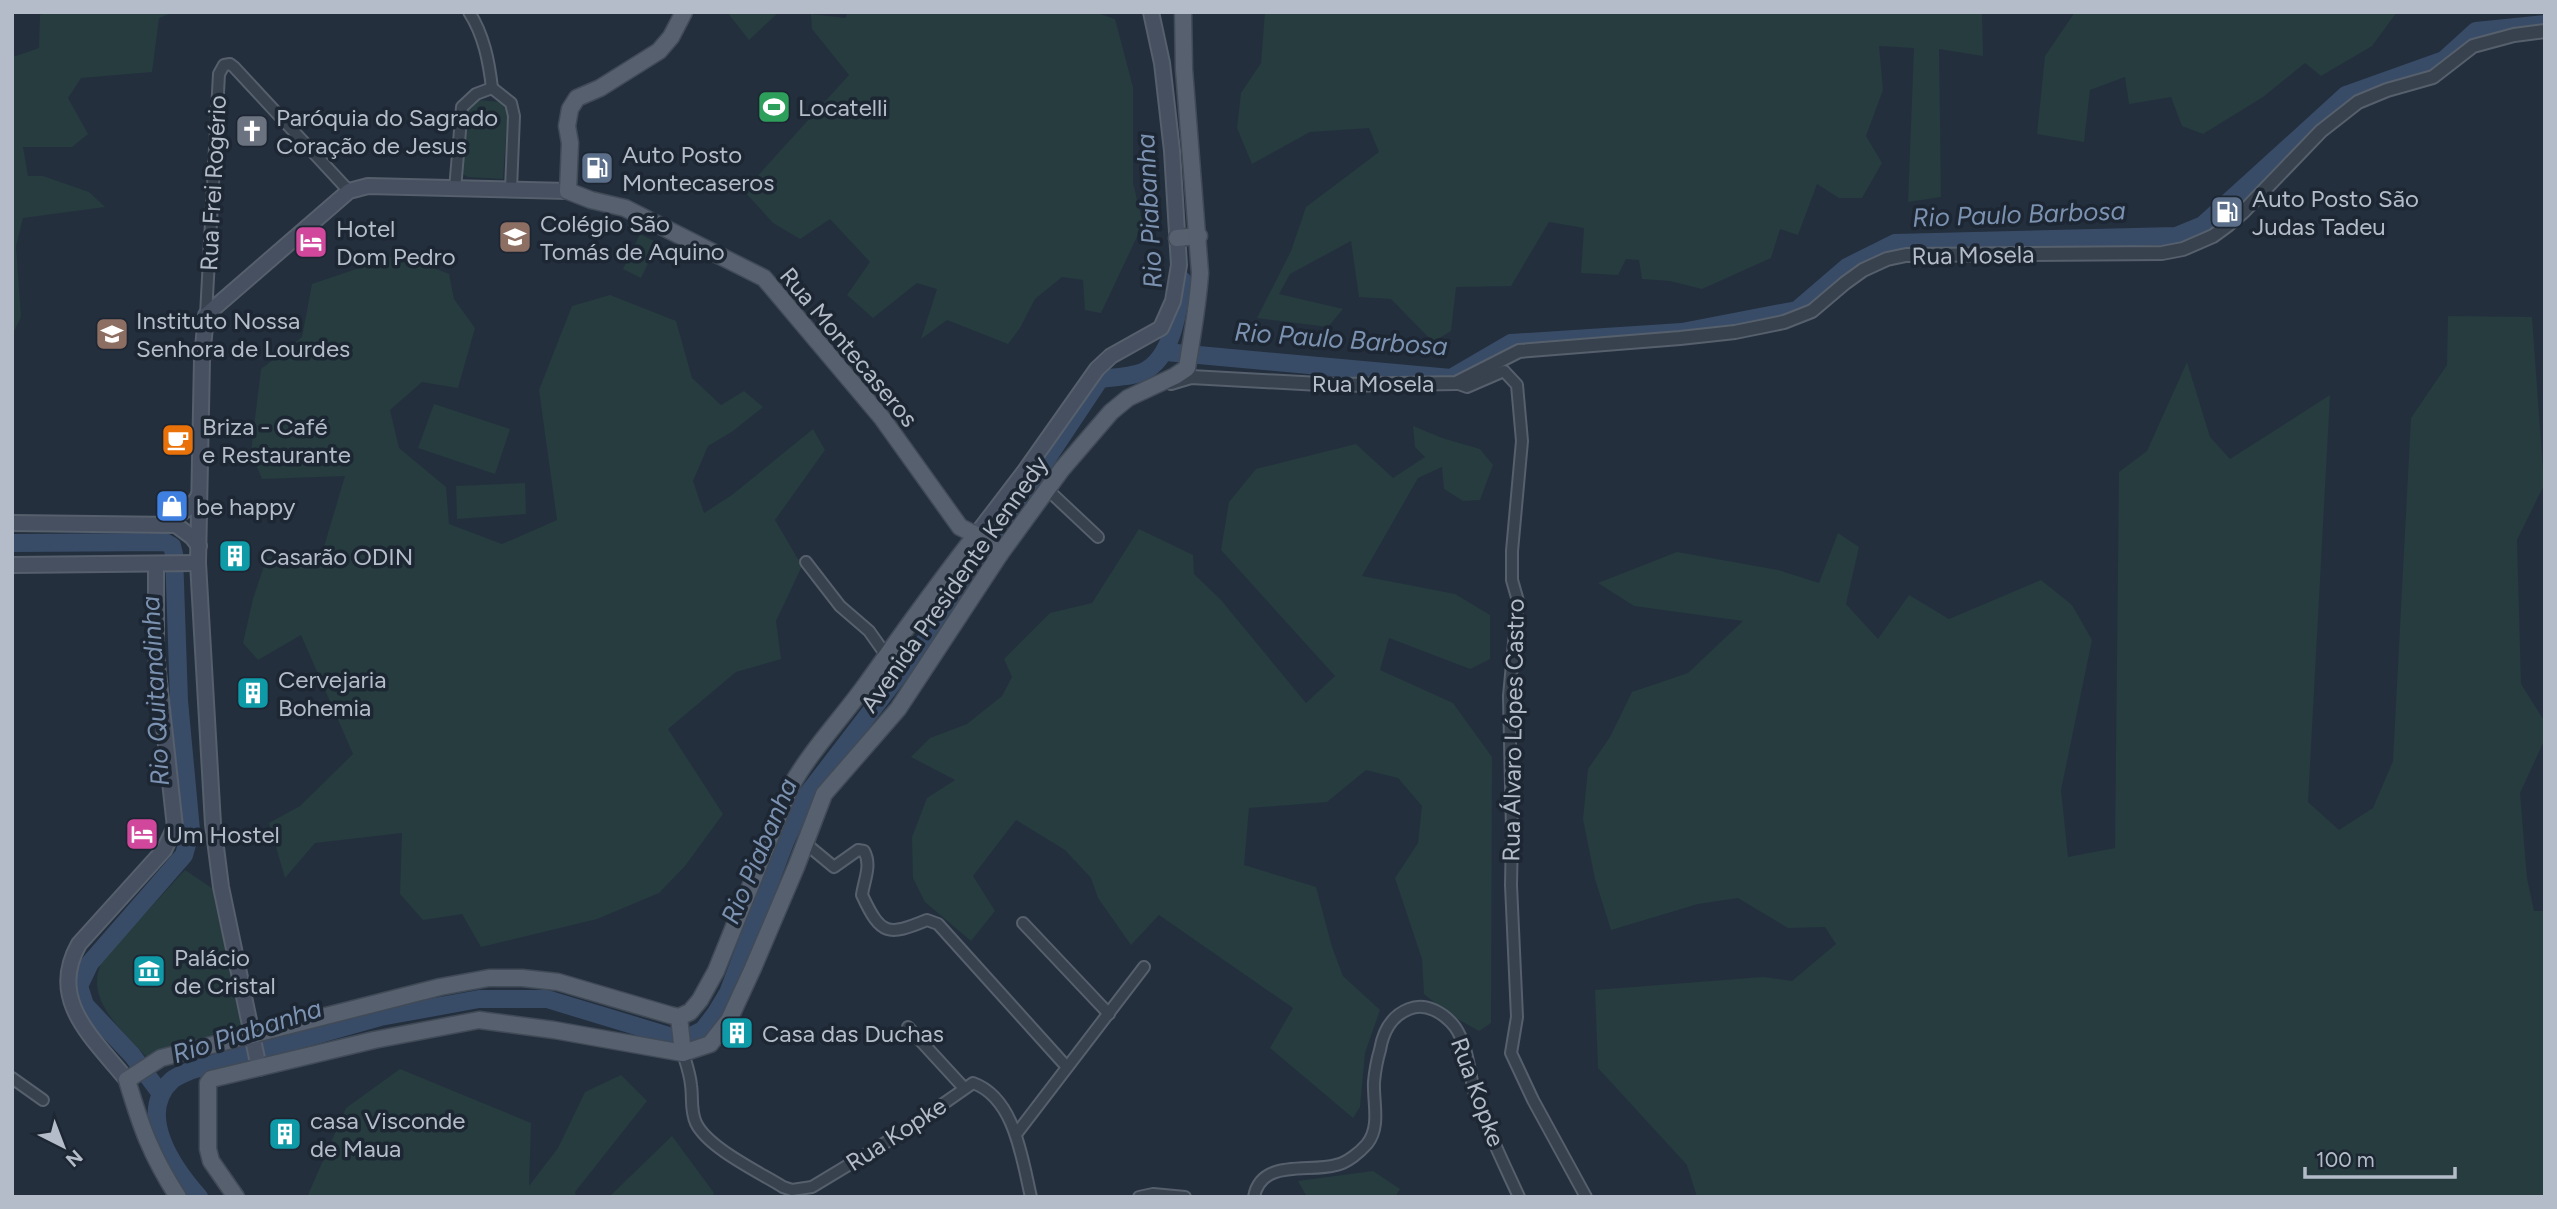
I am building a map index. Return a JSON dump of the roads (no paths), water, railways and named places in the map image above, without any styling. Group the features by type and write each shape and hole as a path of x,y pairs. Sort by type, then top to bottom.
{"main road":[{"path":"568,191 570,143 567,126 570,110 577,98 600,88 659,51 671,37 684,12"},
{"path":"976,536 1097,369 1111,356 1161,328 1173,301 1179,265 1177,238 1162,63 1151,12"},
{"path":"1183,12 1184,69 1199,236 1198,301 1192,326 1189,373"},
{"name":"Rua Montecaseros","path":"349,191 368,186 568,191 625,208 764,278 882,418 960,527 1000,554"},
{"path":"258,1066 216,856 193,563 198,546 205,315 349,191"},
{"path":"1177,238 1199,236"},
{"name":"Avenida Presidente Kennedy","path":"683,1053 710,1044 729,1020 777,913 824,793 898,709 1000,554 1062,469 1111,412 1128,398 1175,376 1189,373"},
{"path":"166,523 193,505 199,494"},
{"path":"12,523 166,523 184,529 198,546"},
{"name":"Avenida Presidente Kennedy","path":"679,1017 690,1012 700,1000 716,971 797,776 942,578 976,536"},
{"path":"12,565 193,563"},
{"path":"158,564 156,654 175,827 164,850 79,944 70,959 67,990 84,1026 130,1078 144,1137 178,1197"},
{"path":"130,1078 161,1058 252,1038 440,987 489,978 558,982 679,1017 683,1053 479,1020 373,1040 211,1079 208,1083 208,1149 211,1161 236,1197"}],"street":[{"path":"469,12 483,41 492,88 510,103 514,116 511,189"},
{"name":"Rua Mosela","path":"1189,373 1338,385 1456,383 1519,351 1735,332 1784,322 1812,311 1863,270 1888,259 1906,255 2162,253 2183,249 2213,236 2243,212 2321,131 2358,102 2387,90 2433,77 2473,46 2545,31"},
{"name":"Rua Frei Rogério","path":"205,315 219,74 227,63 234,67 349,191"},
{"path":"455,189 462,107 476,94 492,88"},
{"name":"Rua Álvaro Lópes Castro","path":"1456,383 1467,387 1504,371 1517,385 1521,455 1512,580 1518,601 1509,696 1511,885 1517,1017 1511,1053 1533,1100 1586,1197"},
{"path":"1048,490 1098,537"},
{"path":"806,562 841,606 869,631 886,655"},
{"path":"805,843 834,867 858,850 864,851 868,858 867,880 862,895 877,920 893,932 927,920 938,924 1066,1066"},
{"path":"1023,923 1109,1014"},
{"path":"1017,1133 1144,967"},
{"name":"Rua Kopke","path":"1254,1197 1259,1182 1268,1175 1296,1168 1338,1165 1367,1144 1376,1123 1374,1080 1380,1047 1388,1025 1405,1010 1418,1006 1430,1008 1444,1017 1461,1038 1485,1121 1519,1197"},
{"path":"908,1027 964,1088"},
{"name":"Rua Kopke","path":"683,1053 691,1083 692,1109 696,1124 717,1145 783,1187 815,1192 973,1083 991,1094 1017,1133 1031,1197"},
{"path":"12,1078 43,1100"},
{"path":"1139,1197 1153,1194 1185,1197"}],"waterway":[{"name":"Rio Paulo Barbosa","path":"1166,352 1451,378 1511,343 1682,332 1797,310 1847,267 1895,243 2176,236 2203,225 2346,95 2444,60 2476,31 2545,24"},
{"name":"Rio Piabanha","path":"199,1197 179,1172 162,1141 157,1109 162,1094 172,1080 192,1070 380,1017 479,999 547,999 669,1036 689,1037 703,1030 728,993 785,842 806,796 931,633 1100,379 1143,372 1157,362 1173,329 1182,280"},
{"name":"Rio Quitandinha","path":"12,543 165,542 172,546 179,701 191,830 184,855 90,963 79,986 85,1005 132,1055 161,1094"}],"place":[{"name":"Locatelli","path":"774,107"},
{"name":"Paróquia do Sagrado Coração de Jesus","path":"252,131"},
{"name":"Auto Posto Montecaseros","path":"597,168"},
{"name":"Auto Posto São Judas Tadeu","path":"2227,212"},
{"name":"Colégio São Tomás de Aquino","path":"515,237"},
{"name":"Hotel Dom Pedro","path":"311,242"},
{"name":"Instituto Nossa Senhora de Lourdes","path":"112,334"},
{"name":"Briza - Café e Restaurante","path":"178,440"},
{"name":"be happy","path":"172,506"},
{"name":"Casarão ODIN","path":"235,556"},
{"name":"Cervejaria Bohemia","path":"253,693"},
{"name":"Um Hostel","path":"142,834"},
{"name":"Palácio de Cristal","path":"149,971"},
{"name":"Casa das Duchas","path":"737,1033"},
{"name":"casa Visconde de Maua","path":"285,1134"}]}
